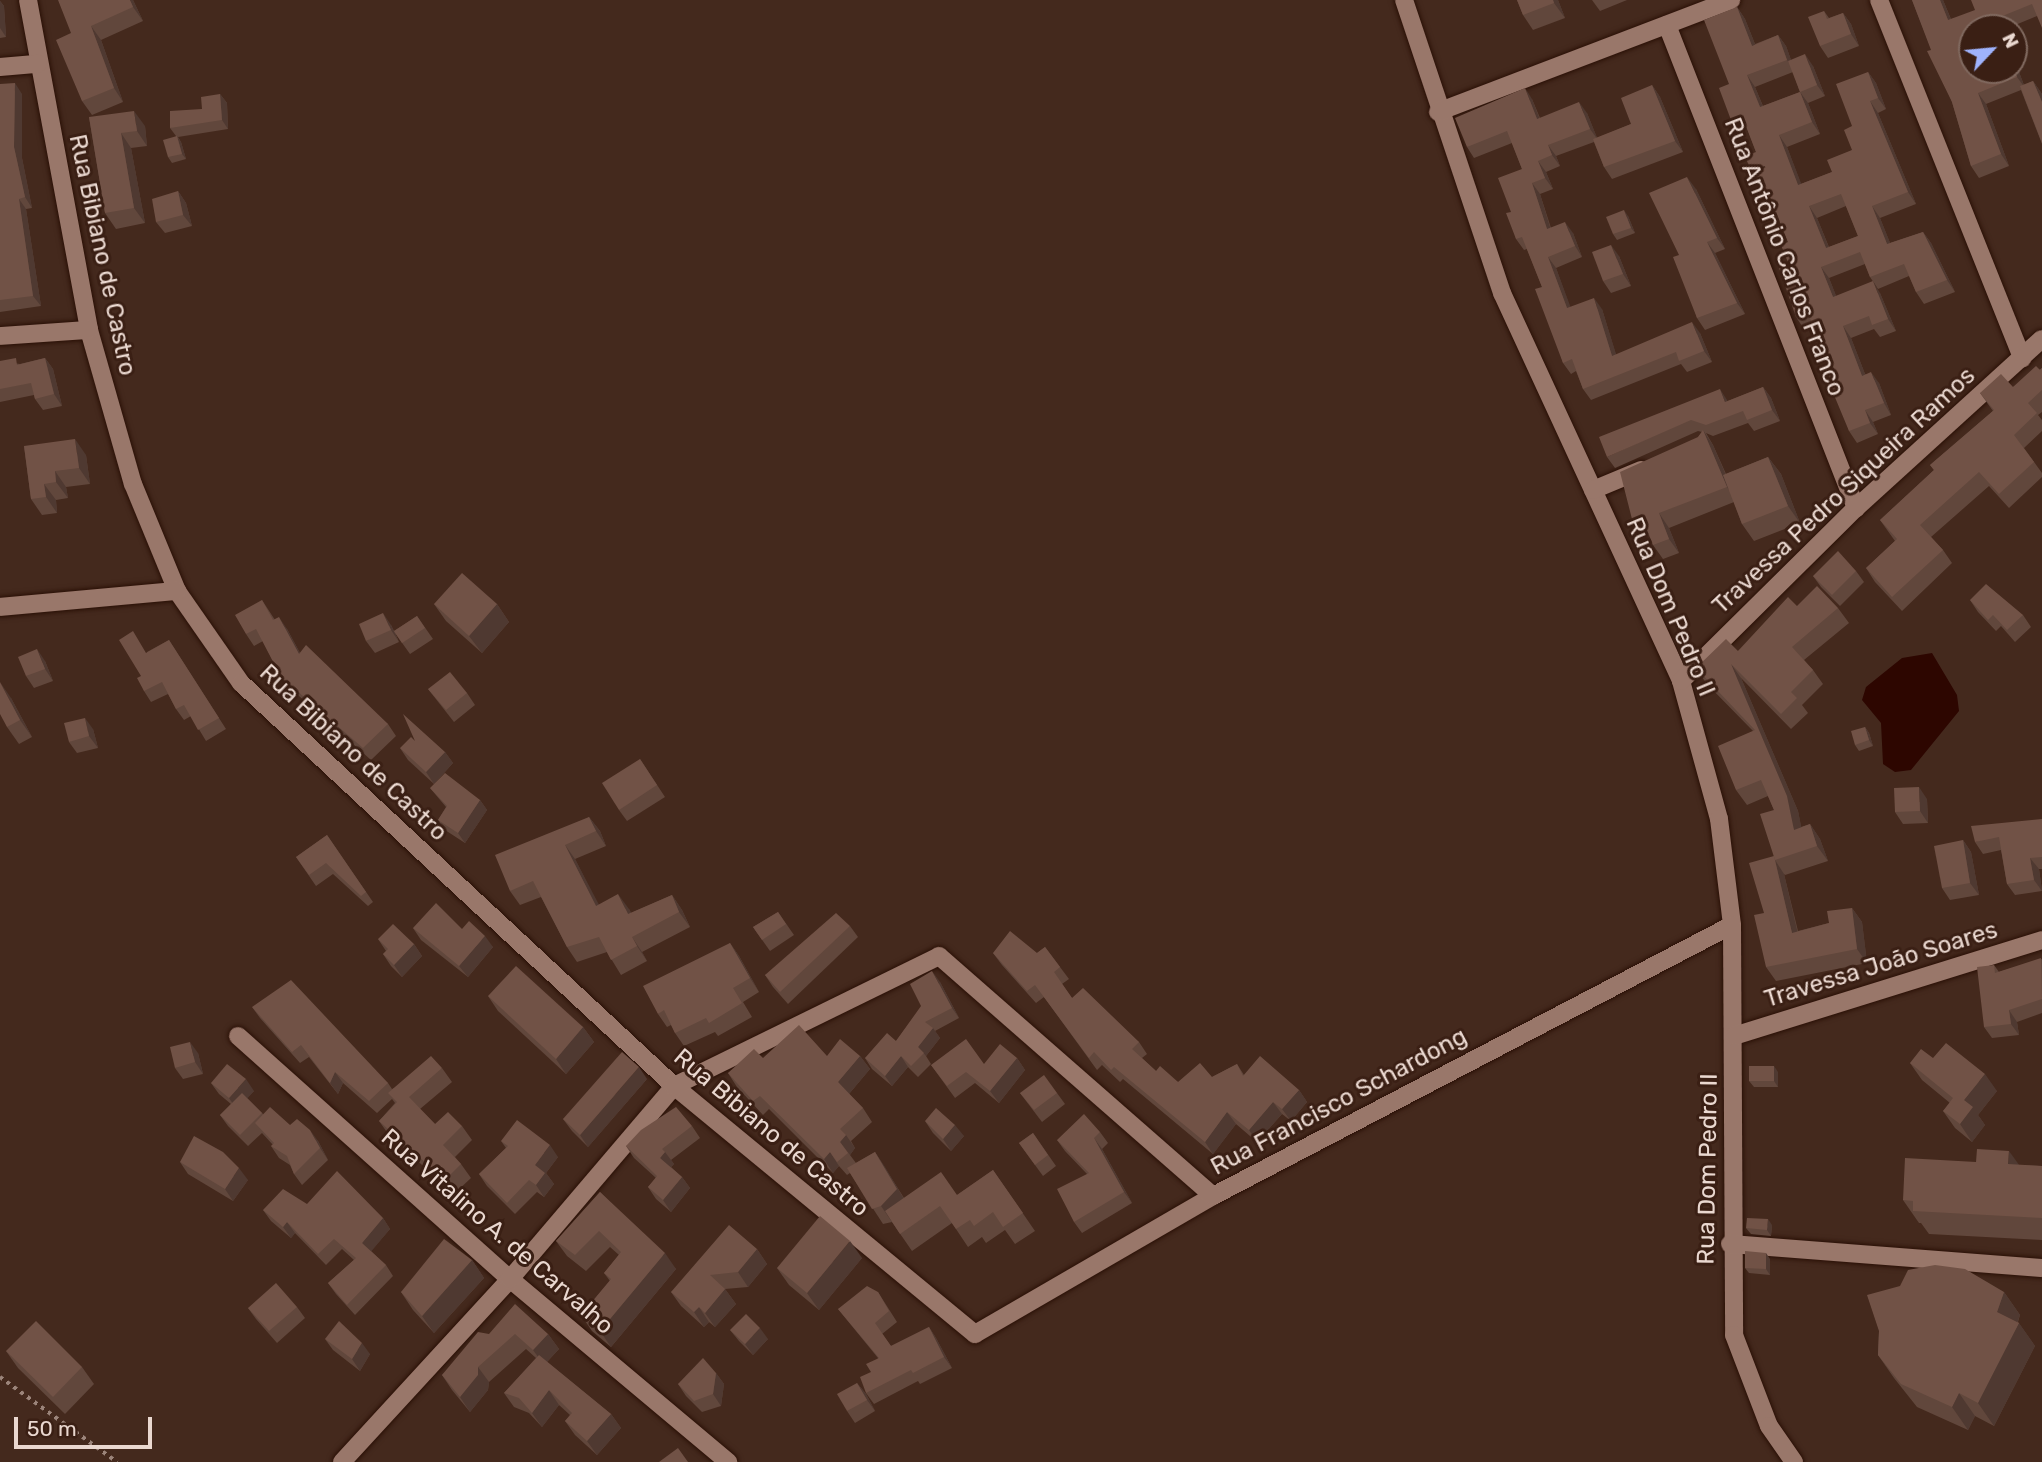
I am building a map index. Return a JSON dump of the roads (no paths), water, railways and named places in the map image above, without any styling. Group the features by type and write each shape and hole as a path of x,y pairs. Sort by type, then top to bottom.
{"street":[{"name":"Rua Bibiano de Castro","path":"29,0 38,64 89,330 132,484 177,591 241,683 674,1086 975,1334"},
{"name":"Rua Dom Pedro II","path":"1404,0 1438,112 1502,293 1681,681 1719,820 1732,925 1734,1036 1730,1244 1734,1335 1769,1426 1794,1462"},
{"path":"1438,112 1731,0"},
{"path":"1879,0 2022,358"},
{"name":"Rua Antônio Carlos Franco","path":"1667,24 1856,508"},
{"path":"0,67 38,64"},
{"path":"0,336 89,330"},
{"name":"Travessa Pedro Siqueira Ramos","path":"1681,681 1856,508 2042,339"},
{"path":"1593,489 1657,462"},
{"path":"0,607 177,591"},
{"name":"Rua Francisco Schardong","path":"975,1334 1213,1196 1732,925"},
{"name":"Travessa João Soares","path":"1734,1036 2042,940"},
{"path":"342,1462 510,1279 674,1086 939,956 1213,1196"},
{"name":"Rua Vitalino A. de Carvalho","path":"238,1036 510,1279 727,1462"},
{"path":"1730,1244 2042,1268"}]}
